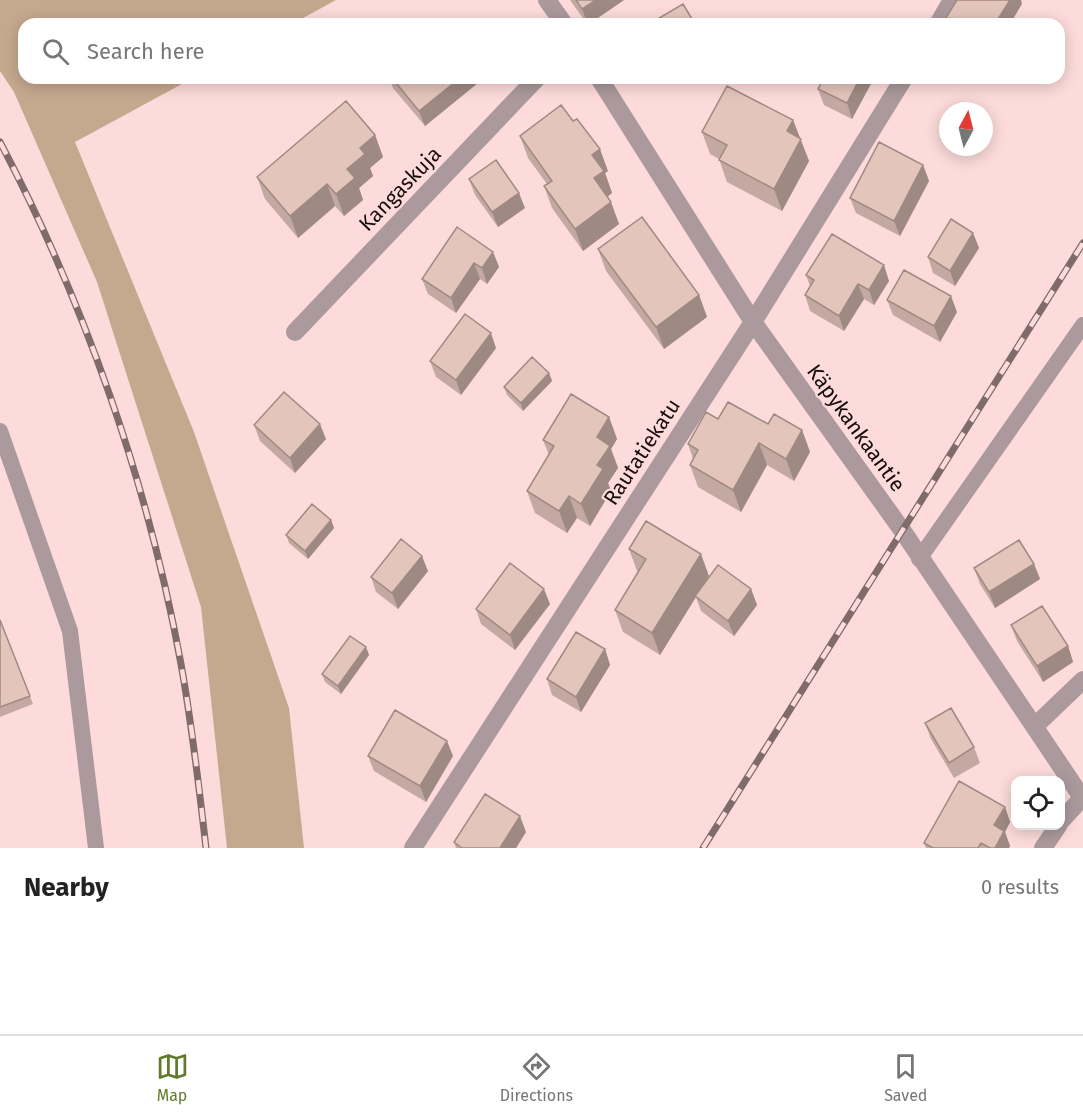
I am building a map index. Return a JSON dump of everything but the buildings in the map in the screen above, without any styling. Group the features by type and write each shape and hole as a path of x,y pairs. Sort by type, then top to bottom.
{"street":[{"path":"547,0 560,18"},
{"path":"942,18 952,0"},
{"name":"Kangaskuja","path":"295,332 531,84"},
{"name":"Käpykankaantie","path":"603,84 753,322 902,530 919,559 1083,798"},
{"name":"Rautatiekatu","path":"413,848 753,322 900,84"},
{"path":"1035,726 1083,680"},
{"path":"1065,818 1083,798"},
{"path":"1043,848 1055,830"}],"lane":[{"path":"919,559 1083,325"},
{"path":"0,431 70,631 96,848"}],"shaded area":[{"path":"0,0 336,0 303,18 18,18 18,84 182,84 75,142 194,432 289,708 304,848 227,848 201,607 97,282 14,92 0,71"}],"railway":[{"path":"0,142 60,266 110,396 132,462 151,529 181,664 206,848"},
{"path":"703,848 1083,243"}]}
